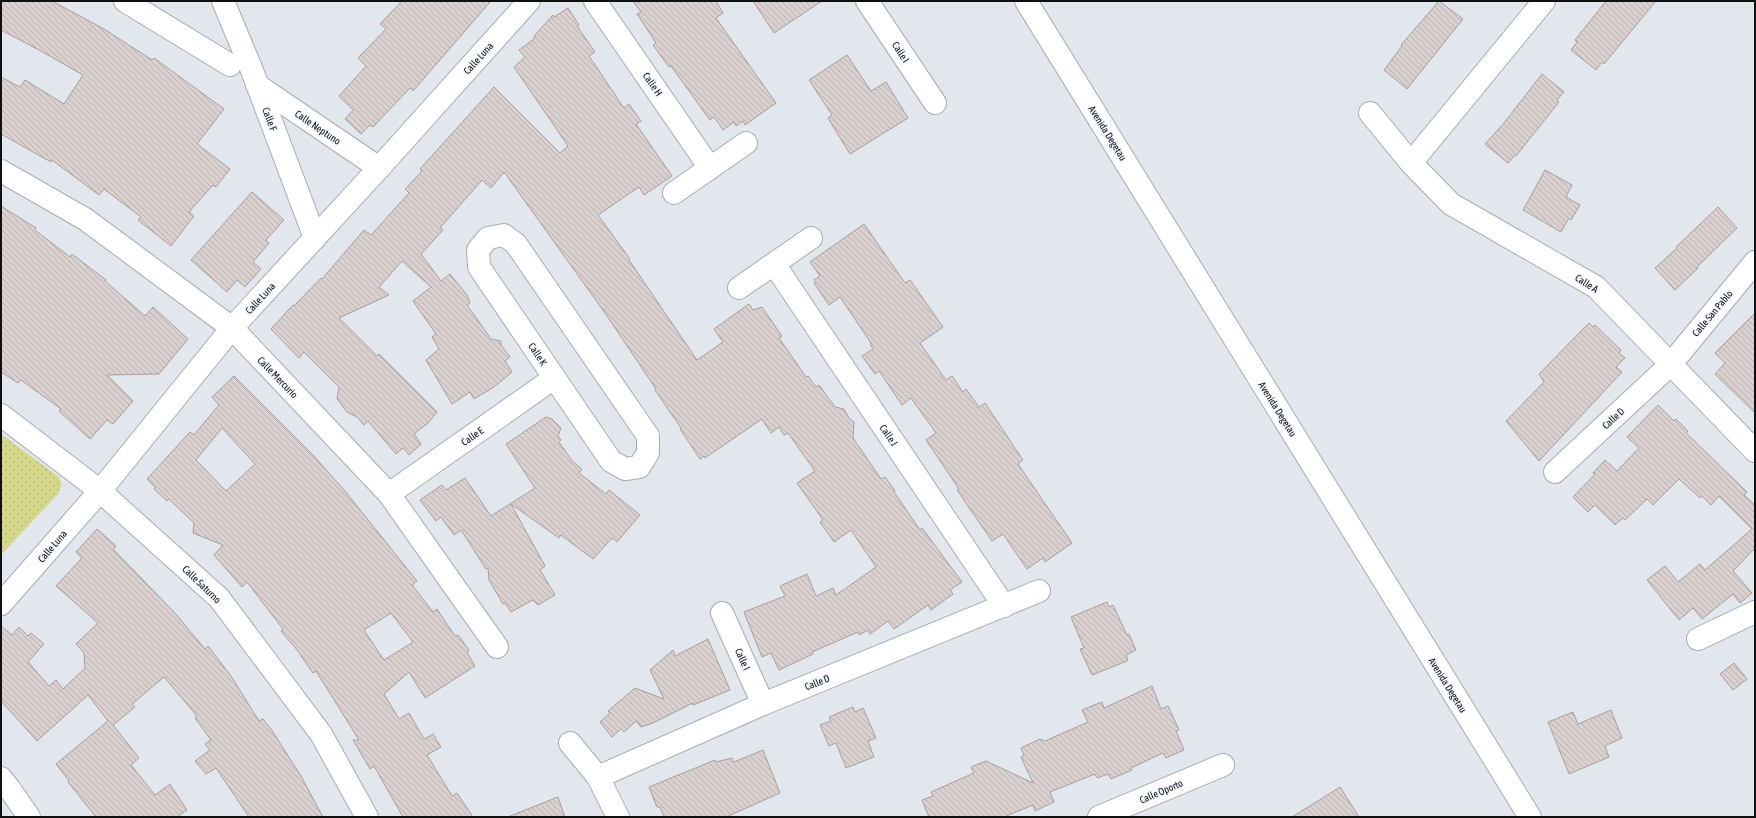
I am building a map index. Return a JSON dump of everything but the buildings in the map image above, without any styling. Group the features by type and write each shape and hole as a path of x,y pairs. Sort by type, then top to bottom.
{"street":[{"path":"125,1 230,66"},
{"name":"Calle F","path":"223,1 257,85 315,238"},
{"name":"Calle Luna","path":"1,604 100,491 232,328 379,168 529,1"},
{"name":"Calle H","path":"595,1 710,168"},
{"name":"Calle I","path":"868,1 935,103"},
{"name":"Avenida Degetau","path":"1026,1 1530,817"},
{"path":"1411,163 1544,1"},
{"name":"Calle Neptuno","path":"257,85 379,168"},
{"name":"Calle A","path":"1370,113 1411,163 1450,204 1596,286 1670,365 1755,451"},
{"path":"674,193 746,143"},
{"name":"Calle Mercurio","path":"1,171 85,219 232,328 389,494 496,646"},
{"name":"Calle K","path":"504,235 516,244 648,436 648,454 639,466 625,469 611,461 554,378 479,267 478,250 488,238 504,235"},
{"path":"739,288 811,238"},
{"name":"Calle San Pablo","path":"1670,365 1755,262"},
{"name":"Calle J","path":"774,264 1004,606"},
{"name":"Calle D","path":"1555,472 1670,365"},
{"name":"Calle E","path":"389,494 554,378"},
{"name":"Calle Saturno","path":"1,415 100,491 219,598 321,734 367,817"},
{"name":"Calle D","path":"598,777 763,704 1039,591"},
{"path":"1698,639 1755,612"},
{"name":"Calle I","path":"722,613 763,704"},
{"path":"570,744 598,777 618,817"},
{"name":"Calle Oporto","path":"1099,817 1223,765"},
{"path":"1,778 29,817"}],"green space":[{"path":"1,434 59,477 62,484 58,494 1,555"}]}
